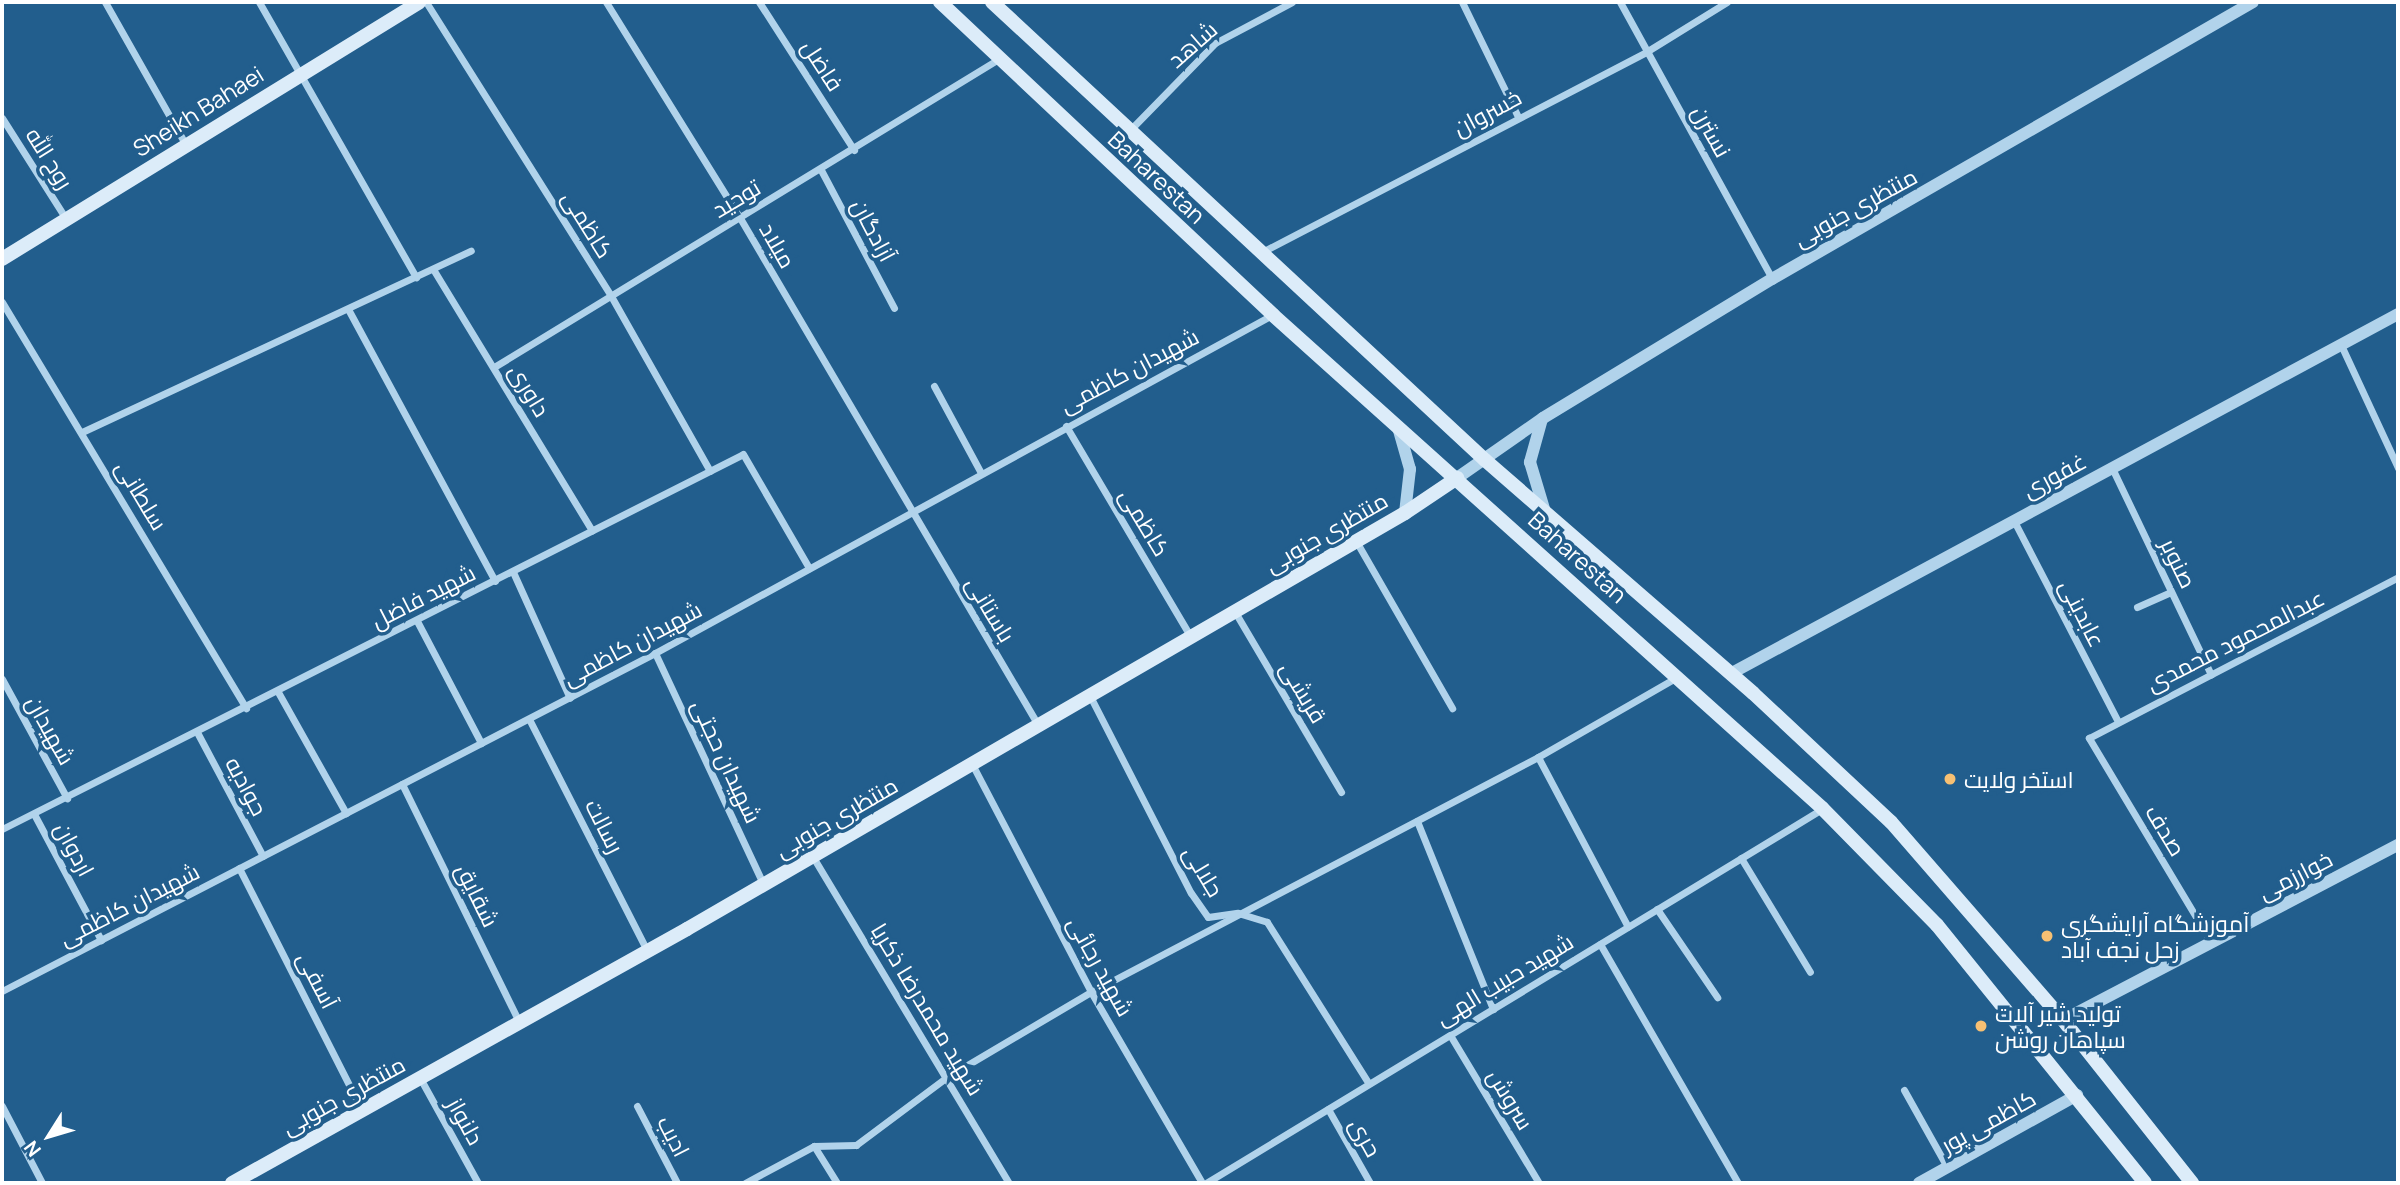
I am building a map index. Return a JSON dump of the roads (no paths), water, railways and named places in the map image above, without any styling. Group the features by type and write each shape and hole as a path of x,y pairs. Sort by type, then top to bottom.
{"main road":[{"name":"Sheikh Bahaei","path":"2,259 419,2"},
{"name":"Baharestan","path":"940,2 997,60 1273,315 1822,808 1937,925 2077,1095 2145,1183"},
{"name":"Baharestan","path":"992,2 1485,460 1730,674 1891,822 2063,1020 2192,1183"},
{"name":"منتظری جنوبی","path":"233,1183 763,885 1405,513 1457,478"}],"street":[{"path":"105,2 186,145"},
{"path":"259,2 416,277"},
{"name":"کاظمی","path":"426,2 611,296 710,471"},
{"name":"میلاد","path":"606,2 740,218 911,512"},
{"name":"فاضل","path":"759,2 854,150"},
{"name":"شاهد","path":"1129,132 1215,43 1292,2"},
{"path":"1462,2 1518,117"},
{"name":"نسترن","path":"1620,2 1772,279"},
{"name":"خسروان","path":"1262,252 1646,52 1727,2"},
{"name":"منتظری جنوبی","path":"1457,478 1543,418 1772,279 2253,2"},
{"name":"توحید","path":"494,368 997,60"},
{"name":"روح الله","path":"2,118 66,219"},
{"name":"آزادگان","path":"821,170 894,308"},
{"path":"82,432 471,251"},
{"name":"داوری","path":"433,269 592,531"},
{"name":"سلطانی","path":"2,302 246,708"},
{"path":"348,309 495,581"},
{"name":"غفوری","path":"1730,674 2398,314"},
{"name":"شهیدان کاظمی","path":"2,991 655,653 1273,315"},
{"path":"2341,345 2398,468"},
{"path":"934,386 981,473"},
{"path":"1543,418 1530,462 1545,512"},
{"name":"کاظمی","path":"1066,426 1191,637"},
{"path":"1398,427 1410,469 1405,513"},
{"name":"شهید فاضل","path":"2,829 198,734 743,454 809,568"},
{"name":"صنوبر","path":"2112,468 2211,675"},
{"name":"باستانی","path":"911,512 1039,726"},
{"name":"عابدینی","path":"2014,521 2118,722"},
{"path":"1356,541 1452,708"},
{"path":"513,572 570,698"},
{"name":"عبدالمحمود محمدی","path":"2089,738 2398,577"},
{"path":"2137,607 2171,592"},
{"name":"قریشی","path":"1234,612 1341,792"},
{"path":"417,621 481,744"},
{"name":"شهیدان حجتی","path":"655,653 763,885"},
{"path":"745,1183 814,1146 856,1145 947,1077 1091,992 1538,757 1677,677"},
{"name":"شهیدان","path":"2,679 67,799"},
{"path":"278,692 346,813"},
{"name":"جلالی","path":"1090,696 1191,893 1209,917 1238,913 1267,922 1369,1084"},
{"name":"رسالت","path":"529,719 647,951"},
{"name":"جوادیه","path":"198,734 263,856"},
{"name":"صدف","path":"2089,738 2211,942"},
{"path":"1538,757 1628,927"},
{"name":"شهید رجائی","path":"972,764 1091,992 1204,1183"},
{"name":"شقایق","path":"402,784 519,1022"},
{"name":"شهید حبیب الهی","path":"1204,1183 1822,808"},
{"name":"اردوان","path":"34,814 101,940"},
{"path":"1417,821 1493,1009"},
{"name":"خوارزمی","path":"2063,1020 2398,845"},
{"name":"شهید محمدرضا ذکریا","path":"813,856 1009,1183"},
{"path":"1741,858 1810,972"},
{"name":"آسفی","path":"239,868 362,1110"},
{"path":"1657,909 1717,997"},
{"path":"1600,944 1738,1183"},
{"name":"سروش","path":"1450,1035 1539,1183"},
{"name":"دلنواز","path":"420,1078 478,1183"},
{"path":"1903,1090 1947,1167"},
{"name":"کاظمی پور","path":"1919,1183 2077,1095"},
{"path":"2,1106 42,1183"},
{"name":"ادیب","path":"638,1106 677,1183"},
{"name":"حری","path":"1328,1109 1370,1183"},
{"path":"814,1146 837,1183"}],"place":[{"name":"استخر ولایت","path":"1950,779"},
{"name":"آموزشگاه آرایشگری زحل نجف آباد","path":"2047,936"},
{"name":"تولید شیر آلات سپاهان روشن","path":"1981,1026"}]}
